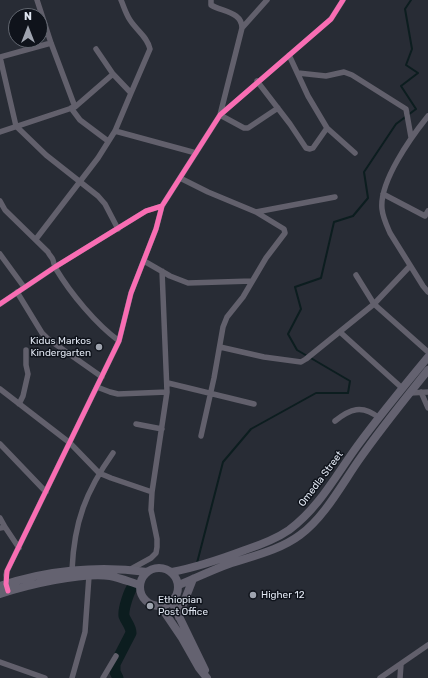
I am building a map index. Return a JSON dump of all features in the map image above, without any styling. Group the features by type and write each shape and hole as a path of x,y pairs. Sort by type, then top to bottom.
{"main road":[{"name":"Omedla Street","path":"3,589 72,570 131,570 147,572 157,568 168,569 172,572 195,568 272,539 288,531 303,519 317,504 379,418 428,357"},
{"name":"Omedla Street","path":"179,585 228,564 292,541 300,535 325,509 375,437 428,370"},
{"path":"317,504 325,509"},
{"path":"147,572 142,578 140,592 148,603 154,606 161,606 172,602 178,591 179,585 176,576 172,572"},
{"path":"3,589 61,579 89,576 109,576 140,585"},
{"path":"179,617 193,579"},
{"path":"172,602 204,667 207,678"},
{"path":"161,606 199,668 207,678"}],"street":[{"path":"37,0 73,107 80,120 108,141"},
{"path":"36,239 98,158 115,131 150,49 148,42 131,21 121,0"},
{"path":"211,0 211,5 239,17 242,22 242,28 220,115"},
{"path":"242,28 267,0"},
{"path":"3,589 7,571 119,341 131,293 156,229 162,206 220,115 331,19 343,0"},
{"path":"51,43 0,57 16,126 46,155 98,196 105,204 118,229"},
{"path":"96,49 113,74 131,93"},
{"path":"289,55 308,96 327,128 355,153"},
{"path":"298,73 326,76 344,72 352,75 406,109 411,137"},
{"path":"0,132 73,107 113,74"},
{"path":"257,82 278,108 306,148 313,148 327,128"},
{"path":"220,115 244,128 248,128 278,108"},
{"path":"428,116 411,137 394,167 383,194 382,209 390,233 428,292"},
{"path":"115,131 196,153"},
{"path":"180,178 208,192 256,212 284,229 285,233 266,258 243,297 227,317 223,327 202,436"},
{"path":"383,194 427,215"},
{"path":"256,212 335,198"},
{"path":"0,201 5,210 36,239 53,260 55,267 76,297 96,320 119,341"},
{"path":"0,304 55,267 146,211 162,206"},
{"path":"0,214 5,210"},
{"path":"0,254 24,287"},
{"path":"144,262 188,283 252,281"},
{"path":"220,347 264,357 301,362 374,304 410,266"},
{"path":"131,570 151,558 156,553 157,547 157,539 151,510 152,492 168,383 162,271"},
{"path":"356,275 374,304 428,352"},
{"path":"17,292 42,333 48,339 102,377"},
{"path":"340,332 402,388"},
{"path":"19,404 23,396 28,374 26,365 26,350"},
{"path":"168,383 254,404"},
{"path":"97,386 118,394 167,392"},
{"path":"0,389 70,443 99,472 111,478 152,492"},
{"path":"421,392 428,408"},
{"path":"410,393 428,392"},
{"path":"334,421 344,414 365,409 379,418"},
{"path":"136,424 162,429"},
{"path":"0,444 46,492"},
{"path":"72,570 72,559 83,504 99,472 113,453"},
{"path":"0,518 3,528 19,548"},
{"path":"72,678 85,632 89,576"},
{"path":"380,678 428,645"},
{"path":"105,676 116,656"},
{"path":"0,662 45,678"},
{"path":"400,678 401,664"}],"waterway":[{"path":"197,563 223,462 251,429 316,393 348,393 350,381 297,350 288,334 301,309 295,287 321,278 334,222 353,216 368,198 364,172 396,124 416,109 401,86 418,73 406,65 412,49 405,9 411,0"},
{"path":"118,678 115,672 115,664 131,633 124,616 124,609 133,586"}],"cycle path":[{"path":"0,304 55,267 146,211 162,206 220,115 331,19 343,0"},
{"path":"8,591 6,584 7,571 119,341 131,293 156,229 162,206"}],"place":[{"name":"Kidus Markos Kindergarten","path":"99,347"},
{"name":"Higher 12","path":"253,595"},
{"name":"Ethiopian Post Office","path":"150,606"}]}
